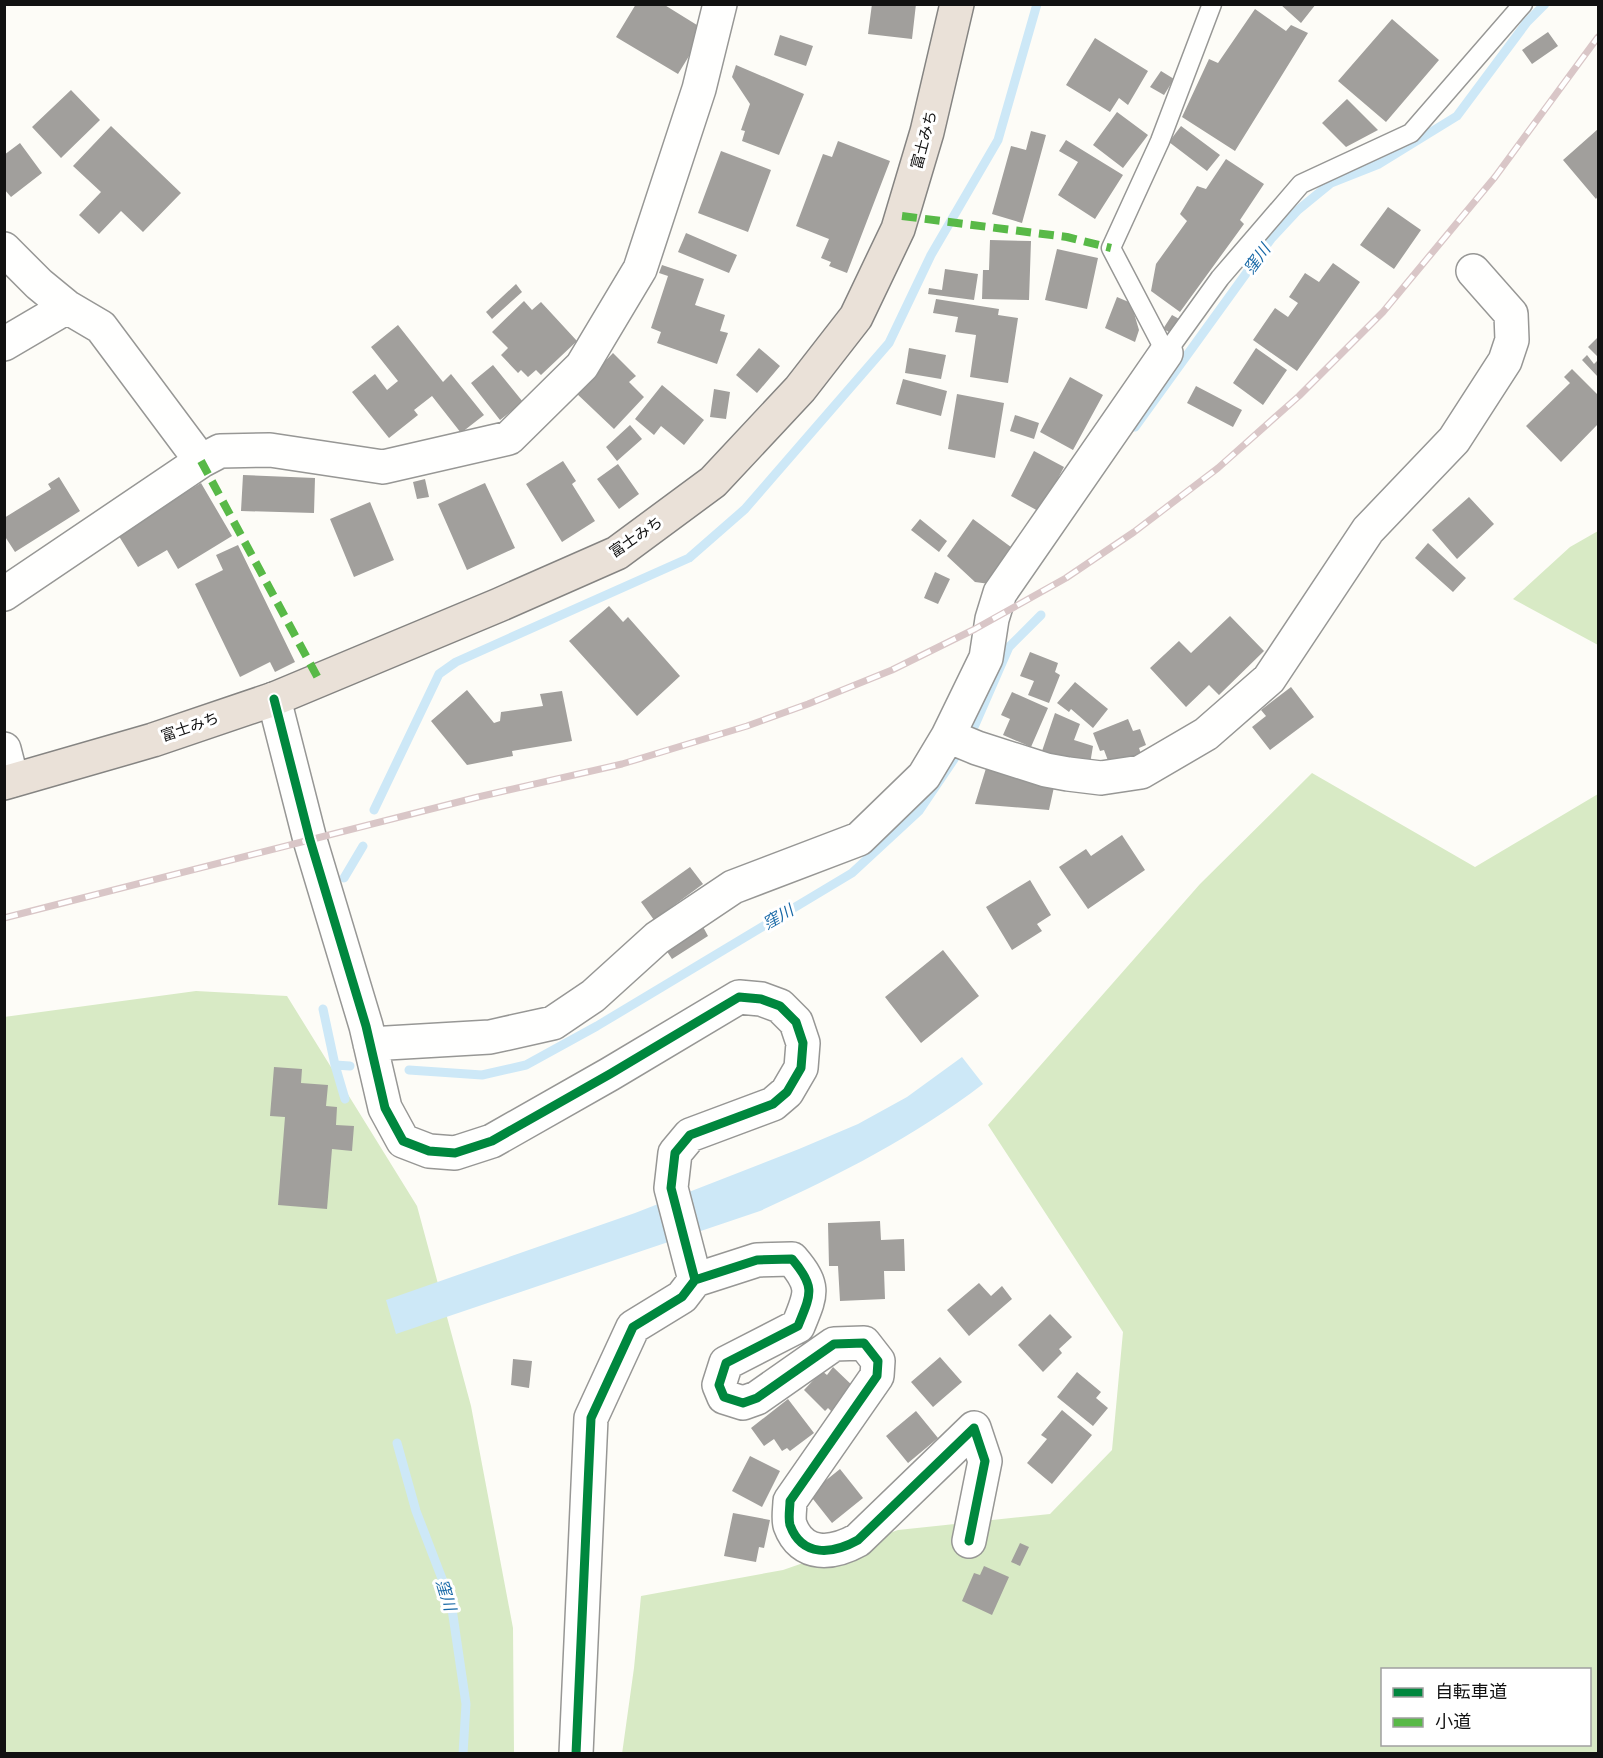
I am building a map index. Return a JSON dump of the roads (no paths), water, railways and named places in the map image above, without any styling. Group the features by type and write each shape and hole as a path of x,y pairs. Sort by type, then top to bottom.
{"highway":[{"name":"富士みち","path":"8,782 153,740 274,699 499,605 617,553 713,482 800,389 855,318 898,229 927,132 957,4"}],"street":[{"path":"4,594 201,461 220,451 270,450 383,467 509,438 582,366 640,269 699,89 720,4"},
{"path":"4,249 39,284 67,307 101,327 201,461"},
{"path":"960,742 1046,770 1068,774 1101,778 1141,772 1206,734 1269,679 1368,530 1454,440 1505,361 1512,340 1511,314 1473,271"},
{"path":"4,344 67,307"},
{"path":"370,1044 490,1037 553,1023 593,996 657,938 733,887 859,839 960,742 986,658 992,619 1000,593 1166,352"},
{"path":"274,699 310,840 370,1044 385,1108 403,1141 429,1151 455,1153 492,1141 739,997 761,999 780,1006 795,1022 803,1043 801,1068 787,1092 773,1104 690,1135 675,1153 671,1188 692,1267 682,1297 633,1327 591,1418 576,1754"},
{"path":"4,749 8,782"},
{"path":"692,1267 792,1259 806,1275 809,1298 798,1326 726,1363 719,1385 724,1397 743,1403 757,1398 834,1344 864,1343 878,1360 877,1376 790,1501 789,1524 800,1539 820,1552 842,1549 858,1540 974,1428 985,1461 969,1541"}],"lane":[{"path":"1212,4 1160,141 1111,248 1166,352 1220,278 1301,184 1411,133 1523,4"}],"water":[{"path":"962,1057 983,1084 903,1138 818,1183 760,1211 396,1334 386,1300 635,1213 799,1149 858,1124 907,1097"}],"waterway":[{"path":"374,810 439,674 456,662 689,558 745,509 889,343 931,255 998,140 1037,4"},
{"name":"窪川","path":"1135,427 1271,239 1298,210 1331,183 1379,164 1457,116 1527,22 1545,4"},
{"name":"窪川","path":"409,1070 482,1075 526,1065 597,1026 852,873 919,811 971,734 1009,647 1041,615"},
{"path":"344,878 363,846"},
{"path":"323,1009 335,1065"},
{"name":"窪川","path":"345,1099 335,1065 350,1066"},
{"name":"窪川","path":"397,1443 416,1511 451,1602 466,1704 463,1754"}],"railway":[{"path":"4,918 478,797 622,764 747,726 808,704 892,670 975,629 1066,578 1134,532 1218,468 1299,396 1383,312 1495,177 1598,37"}]}
